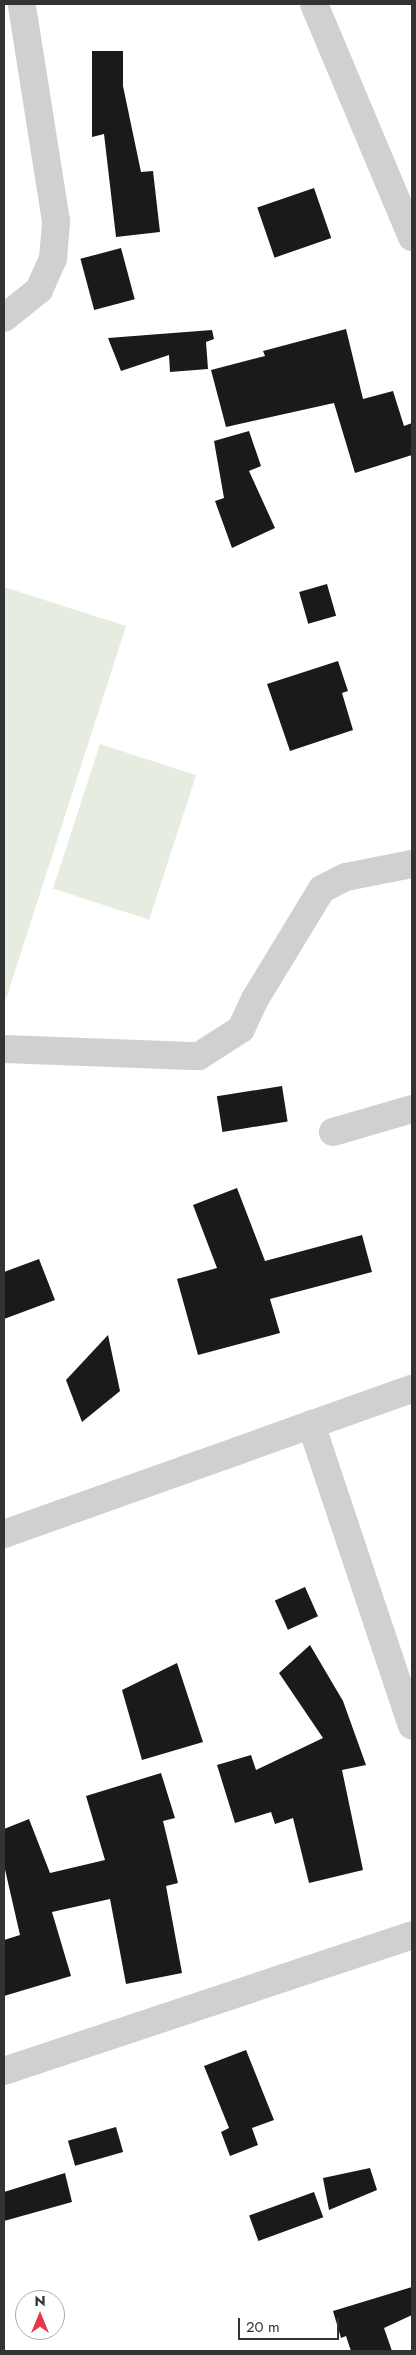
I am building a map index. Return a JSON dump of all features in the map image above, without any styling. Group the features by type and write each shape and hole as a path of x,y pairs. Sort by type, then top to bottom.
{"street":[{"path":"314,4 412,237"},
{"path":"4,318 39,290 53,258 56,221 18,7"},
{"path":"4,1049 199,1056 241,1029 255,999 322,889 346,877 412,864"},
{"path":"333,1132 412,1109"},
{"path":"4,1534 412,1389"},
{"path":"311,1424 412,1726"},
{"path":"4,2071 412,1935"}],"shaded area":[{"path":"4,587 126,626 6,999 4,998"},
{"path":"100,744 196,775 149,920 53,889"}],"building":[{"path":"92,51 123,51 123,86 141,172 153,171 160,232 116,237 104,134 92,137"},
{"path":"314,188 331,238 275,258 257,208"},
{"path":"121,248 135,299 94,310 80,259"},
{"path":"346,329 363,399 393,391 404,426 412,423 412,455 355,473 334,403 226,427 211,370 265,356 263,351"},
{"path":"212,330 214,339 206,342 208,369 170,372 169,355 121,371 108,338"},
{"path":"249,431 261,466 249,471 275,528 232,548 215,501 224,498 214,441"},
{"path":"327,584 336,616 308,624 299,592"},
{"path":"338,661 348,691 342,693 353,730 290,751 267,684"},
{"path":"282,1086 288,1122 222,1132 217,1096"},
{"path":"237,1188 265,1261 362,1235 372,1272 270,1299 280,1333 198,1355 177,1279 217,1268 193,1205"},
{"path":"39,1259 55,1300 4,1319 4,1272"},
{"path":"108,1335 120,1391 82,1422 66,1380"},
{"path":"305,1587 318,1616 288,1630 275,1600"},
{"path":"310,1645 343,1701 366,1765 342,1770 363,1870 309,1883 293,1818 275,1824 271,1812 235,1823 217,1765 251,1755 256,1770 323,1738 279,1673"},
{"path":"177,1663 203,1742 142,1760 122,1690"},
{"path":"161,1773 175,1818 163,1821 178,1883 166,1886 182,1973 126,1984 110,1899 52,1912 71,1976 4,1996 4,1940 20,1935 4,1865 4,1829 29,1819 50,1873 105,1860 86,1796"},
{"path":"246,2050 274,2120 252,2128 258,2145 230,2156 221,2132 229,2128 204,2066"},
{"path":"116,2127 123,2152 75,2166 68,2141"},
{"path":"370,2168 377,2190 329,2210 323,2178"},
{"path":"65,2173 72,2202 4,2221 4,2192"},
{"path":"314,2192 323,2217 258,2241 249,2216"},
{"path":"412,2287 412,2315 384,2328 392,2351 351,2351 346,2336 341,2338 333,2311"}]}
